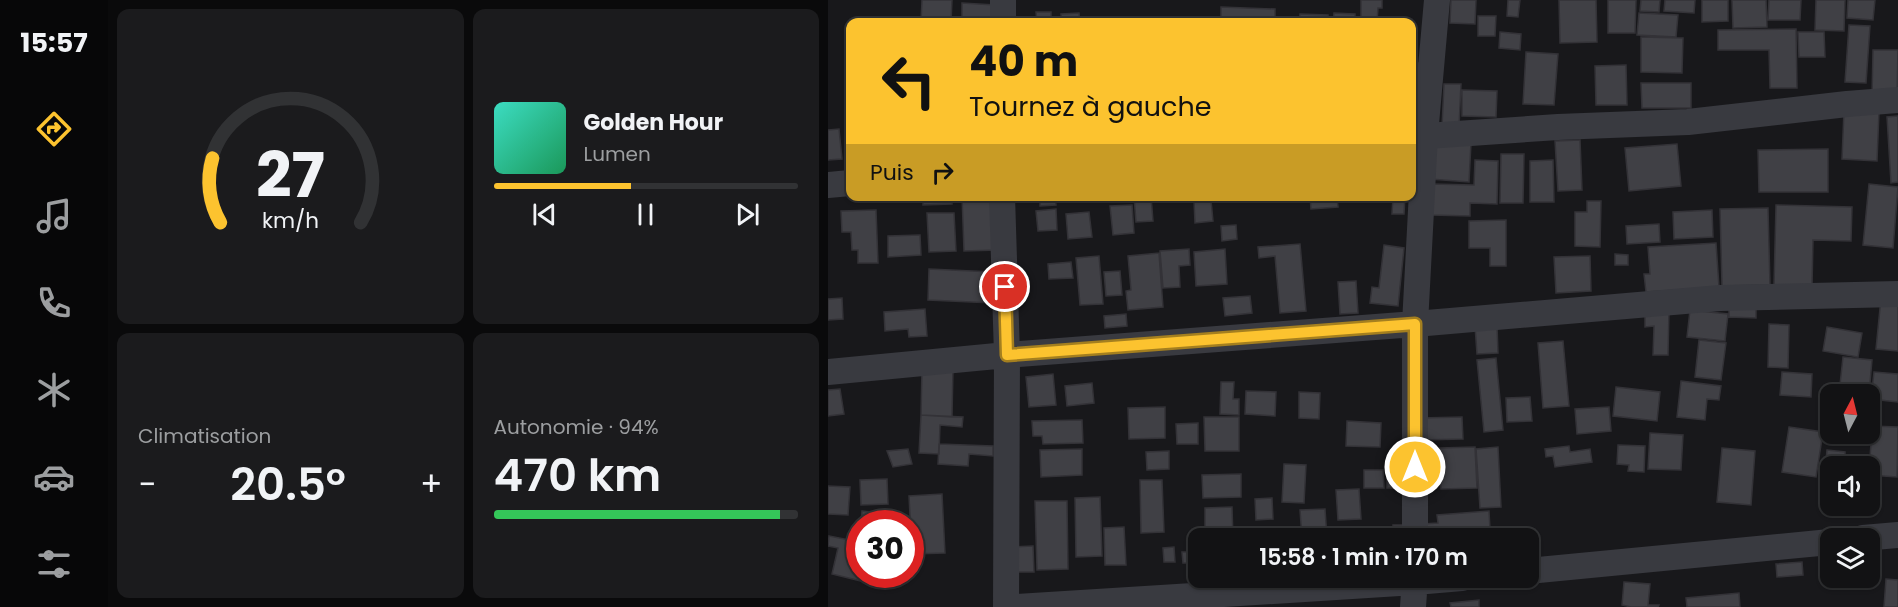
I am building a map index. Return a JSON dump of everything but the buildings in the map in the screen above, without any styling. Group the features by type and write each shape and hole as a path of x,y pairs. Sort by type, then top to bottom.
{"street":[{"path":"1003,0 1003,18"},
{"path":"1415,528 1418,136 1437,0"},
{"path":"1418,136 1688,122 1898,100"},
{"path":"828,185 846,183"},
{"path":"1002,201 1007,355 1005,607"},
{"path":"828,372 1007,355 1720,298 1898,294"},
{"path":"1880,537 1898,535"},
{"path":"1539,570 1820,543"},
{"path":"1017,607 1414,589"}],"route":[{"path":"1005,287 1007,355 1415,324 1415,467"}]}
